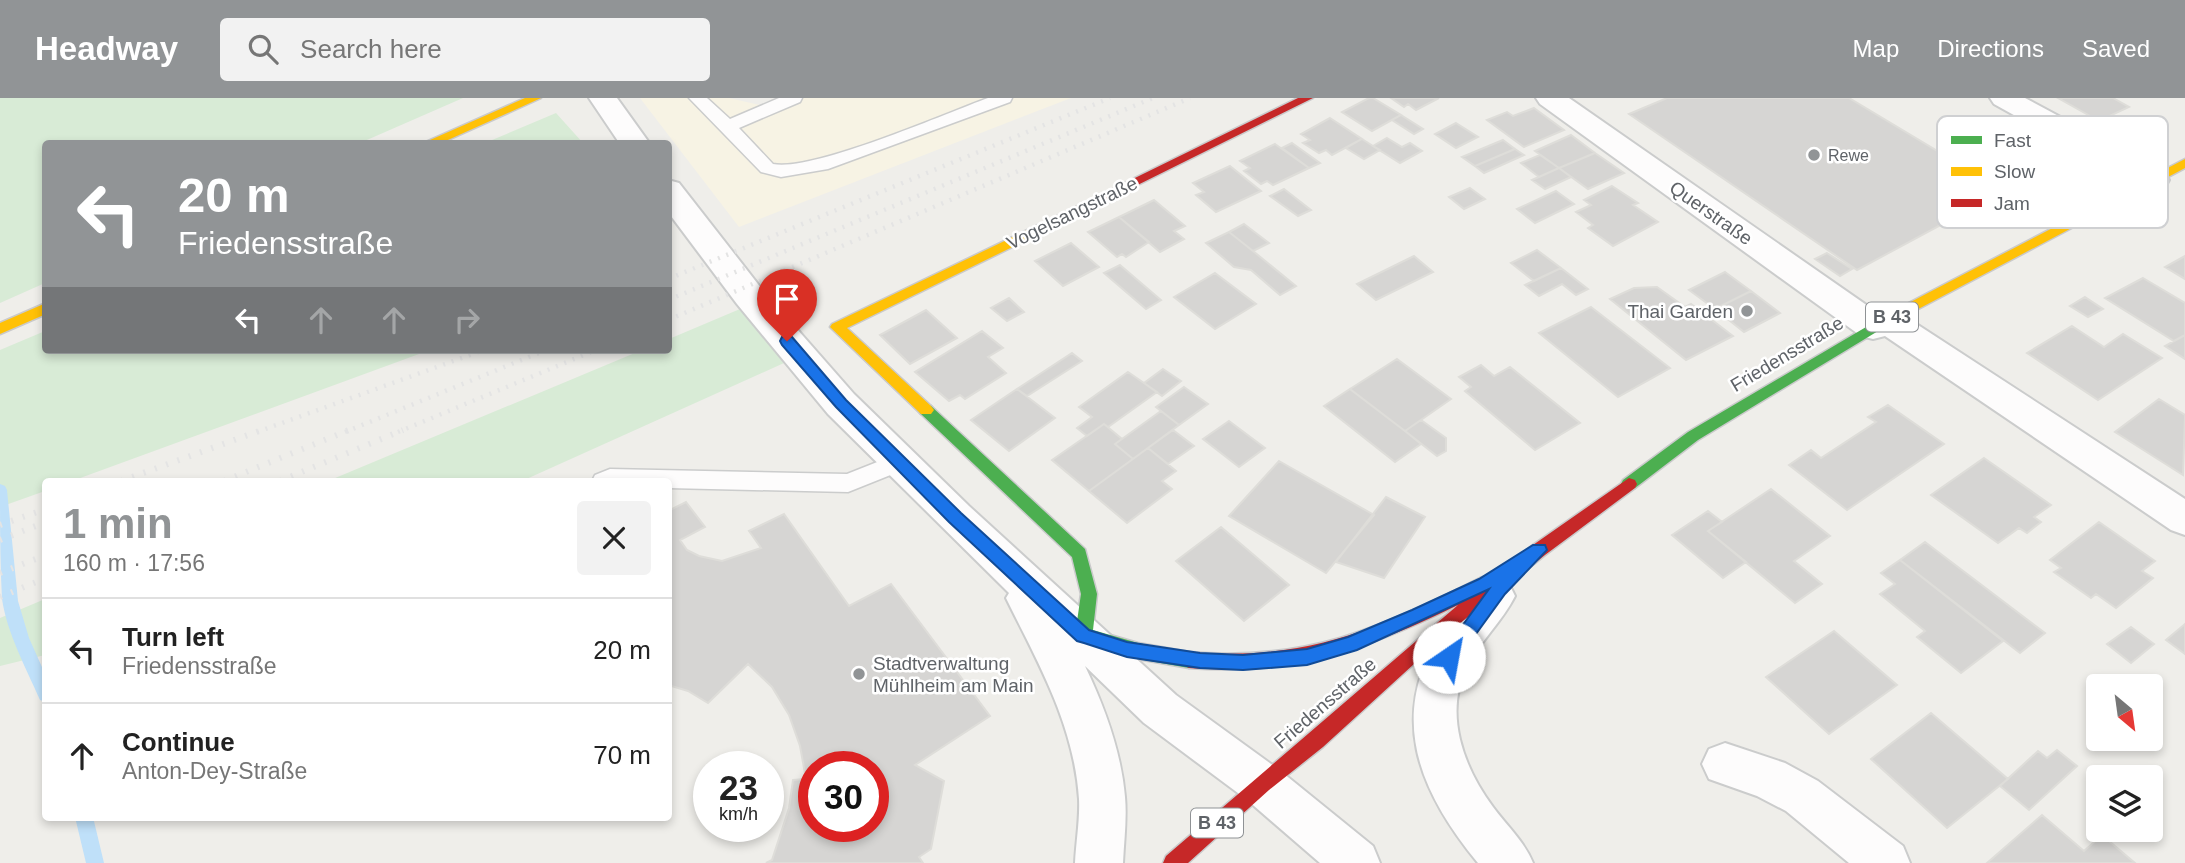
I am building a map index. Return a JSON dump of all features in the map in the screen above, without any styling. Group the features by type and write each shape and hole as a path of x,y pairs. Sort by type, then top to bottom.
{"main road":[{"path":"435,140 535,98"},
{"name":"Vogelsangstraße","path":"1084,635 1091,604 1091,590 1079,554 831,322 1307,98"},
{"name":"Friedensstraße","path":"2168,172 2185,163"},
{"name":"Friedensstraße","path":"1173,863 1316,741 1442,628 1539,550 1693,436 1879,324 2062,228"},
{"path":"0,328 42,310"},
{"name":"Friedensstraße","path":"1084,635 1127,649 1200,661 1243,663 1307,657 1351,644 1418,616 1485,584 1539,550"}],"street":[{"name":"Querstraße","path":"1550,98 1879,324 2185,519"},
{"path":"2004,98 2037,116"},
{"path":"612,100 633,140"},
{"path":"672,195 749,296 841,404 900,462 1160,709 1262,785 1356,863"},
{"path":"1509,863 1463,807 1452,785 1437,738 1436,695 1449,657 1468,628 1499,589 1539,550"},
{"path":"1008,566 1055,646 1083,712 1102,801 1099,863"},
{"path":"1725,764 1769,778 1802,796 1833,818 1886,863"}],"lane":[{"path":"697,98 767,167 781,171 798,171 839,159 1004,98"},
{"path":"728,126 794,98"},
{"path":"672,479 848,483 900,462"}],"shaded area":[{"path":"640,98 729,98 769,107 790,98 1071,98 739,227"}],"green space":[{"path":"0,98 463,98 367,140 42,140 42,284 0,303"},
{"path":"556,113 580,140 492,140"},
{"path":"740,309 784,363 529,478 335,478 632,354 672,354 672,338"},
{"path":"42,332 42,354 419,354 80,478 42,478 42,492 0,507 0,350"},
{"path":"42,600 42,656 0,666 0,618"}],"building":[{"path":"1369,98 1401,115 1372,131 1342,112"},
{"path":"1391,98 1439,98 1416,110 1408,104 1404,107"},
{"name":"Rewe","path":"1667,98 1849,98 1937,151 1937,227 1857,270 1629,114"},
{"path":"2058,98 2113,98 2129,107 2110,116 2090,116"},
{"path":"1534,108 1564,130 1524,147 1487,120 1507,112 1513,116"},
{"path":"1401,115 1423,129 1414,134 1392,120"},
{"path":"1330,118 1362,139 1332,155 1326,150 1319,153 1303,143 1310,140 1301,134"},
{"path":"1456,123 1478,137 1456,148 1435,134"},
{"path":"1571,135 1595,153 1559,168 1535,151"},
{"path":"1387,138 1402,147 1410,143 1422,151 1400,163 1373,146"},
{"path":"1362,139 1380,150 1364,159 1346,148"},
{"path":"1503,140 1515,149 1475,166 1462,157"},
{"path":"1292,143 1320,163 1309,168 1282,148"},
{"path":"1275,144 1309,168 1273,185 1267,181 1261,184 1244,171 1250,168 1240,161"},
{"path":"1515,149 1524,155 1484,173 1475,166"},
{"path":"1595,153 1624,173 1588,189 1559,168"},
{"path":"1540,155 1559,168 1539,177 1521,163"},
{"path":"1230,166 1261,191 1216,212 1196,195 1204,192 1193,183"},
{"path":"1559,168 1571,177 1545,189 1532,180"},
{"path":"1612,186 1638,203 1633,205 1658,222 1613,246 1588,228 1593,225 1576,212 1591,205 1584,200"},
{"path":"1470,188 1485,199 1464,209 1449,197"},
{"path":"1284,189 1311,210 1298,216 1270,196"},
{"path":"1556,191 1574,204 1535,223 1517,209"},
{"path":"1154,200 1185,226 1174,231 1184,239 1160,252 1119,217"},
{"path":"1119,217 1149,242 1126,257 1122,254 1117,257 1088,232"},
{"path":"1244,224 1269,243 1253,251 1229,232"},
{"path":"1229,232 1296,286 1280,295 1251,270 1234,267 1206,243"},
{"path":"1071,243 1099,267 1063,286 1035,261"},
{"path":"1537,250 1561,268 1534,281 1511,263"},
{"path":"1827,253 1852,269 1840,276 1815,259"},
{"path":"1414,256 1433,272 1376,300 1357,284"},
{"path":"2185,256 2185,279 2165,267"},
{"path":"1120,265 1161,300 1146,309 1104,273"},
{"path":"1561,268 1588,289 1576,295 1562,284 1539,296 1525,285"},
{"path":"1725,272 1751,291 1715,309 1689,290"},
{"path":"1215,273 1256,304 1215,329 1174,297"},
{"path":"2143,278 2185,303 2185,335 2174,341 2105,298"},
{"path":"1657,287 1685,307 1691,304 1733,336 1686,360 1610,299 1634,288"},
{"name":"Thai Garden","path":"1751,291 1780,313 1744,332 1715,309"},
{"path":"2085,297 2103,309 2088,317 2070,306"},
{"path":"1009,298 1024,312 1007,321 991,308"},
{"path":"1591,307 1670,368 1618,397 1539,333"},
{"path":"926,310 957,338 910,364 880,335"},
{"path":"2072,326 2104,347 2123,334 2162,358 2098,400 2027,353"},
{"path":"982,331 1003,348 988,357 1006,373 965,399 960,395 949,401 915,372"},
{"path":"2185,335 2185,359 2165,346"},
{"path":"1072,353 1082,361 1027,396 1017,389"},
{"path":"1397,359 1451,399 1405,431 1350,389"},
{"path":"1481,365 1494,376 1510,367 1580,423 1535,450 1465,391 1471,387 1459,377"},
{"path":"1163,369 1181,381 1162,396 1144,383"},
{"path":"1128,372 1157,392 1108,427 1104,424 1087,436 1077,428 1092,417 1079,407"},
{"path":"1184,387 1208,404 1179,425 1156,407"},
{"path":"1017,389 1055,418 1009,451 971,420"},
{"path":"1350,389 1421,444 1395,462 1324,406"},
{"path":"2159,399 2185,415 2183,475 2115,432"},
{"path":"1888,405 1944,444 1847,510 1789,465 1811,450 1821,458 1876,422 1868,417"},
{"path":"1161,411 1179,425 1133,459 1115,444"},
{"path":"1421,420 1446,438 1446,451 1437,456 1405,431"},
{"path":"1229,421 1265,448 1239,467 1203,439"},
{"path":"1104,424 1122,439 1115,444 1133,459 1089,491 1052,460"},
{"path":"1173,430 1194,446 1168,464 1148,448"},
{"path":"1148,448 1176,471 1162,481 1172,489 1127,523 1089,491"},
{"path":"1984,458 2051,505 2034,517 2041,522 2027,533 2019,528 1998,543 1931,495"},
{"path":"1279,461 1374,515 1326,573 1229,516"},
{"path":"1771,489 1830,536 1794,561 1822,584 1795,603 1708,531"},
{"path":"1386,497 1425,517 1384,578 1336,562"},
{"name":"Stadtverwaltung Mühlheim am Main","path":"686,502 705,527 680,540 687,550 699,556 722,561 761,548 749,531 784,514 849,606 891,584 990,716 915,765 944,781 931,849 919,857 923,863 766,863 772,860 778,842 784,842 784,823 793,780 798,780 798,842 889,842 889,751 801,751 789,715 772,687 748,664 708,703 688,691 672,686 672,509"},
{"path":"1708,511 1722,522 1708,531 1746,562 1723,578 1672,535"},
{"path":"2099,522 2155,561 2142,571 2153,578 2116,608 2096,594 2091,598 2054,572 2061,568 2050,560"},
{"path":"1221,527 1289,585 1244,621 1176,561"},
{"path":"1925,542 2045,633 2020,653 1900,560"},
{"path":"1900,560 2003,641 1961,673 1917,637 1925,631 1880,594 1895,584 1881,573"},
{"path":"2185,624 2185,654 2166,640"},
{"path":"2131,627 2154,644 2131,663 2107,644"},
{"path":"1834,631 1897,685 1829,734 1766,677"},
{"path":"1931,713 2008,779 1947,828 1871,759"},
{"path":"2057,750 2077,766 2029,810 2000,786 2038,751 2047,758"},
{"path":"2042,815 2084,851 2094,842 2110,842 2135,863 1987,863"}],"waterway":[{"path":"0,490 10,601 21,638 42,686"},
{"path":"85,821 95,863"}],"railway":[{"path":"672,277 1110,98"},
{"path":"672,298 1153,98"},
{"path":"672,318 1190,98"},
{"path":"257,432 473,354"},
{"path":"345,432 536,354"},
{"path":"398,432 586,354"},
{"path":"129,478 262,430"},
{"path":"231,478 349,430"},
{"path":"287,478 403,430"},
{"path":"0,525 42,510"},
{"path":"0,540 42,524"},
{"path":"0,573 42,557"},
{"path":"0,597 42,580"}],"traffic: fast":[{"path":"1629,484 1693,436 1883,322"},
{"path":"926,410 1079,554 1089,594 1084,635 1138,651 1189,660"}],"traffic: slow":[{"path":"436,140 535,98"},
{"path":"2168,172 2185,163"},
{"path":"926,410 837,327 1044,226"},
{"path":"1883,322 2062,228"},
{"path":"0,329 42,310"}],"traffic: jam":[{"path":"1044,226 1307,98"},
{"path":"1173,863 1262,784 1316,741 1442,628 1539,550 1629,484"},
{"path":"1189,660 1229,663 1268,661 1343,646 1416,618 1486,583"}],"place":[{"name":"Rewe","path":"1814,155"},
{"name":"Thai Garden","path":"1747,311"},
{"name":"Stadtverwaltung Mühlheim am Main","path":"859,674"}],"route":[{"path":"787,341 841,404 955,517 1084,635 1127,649 1200,661 1243,663 1307,657 1351,644 1418,616 1485,584 1539,550 1499,589 1449,657"}]}
